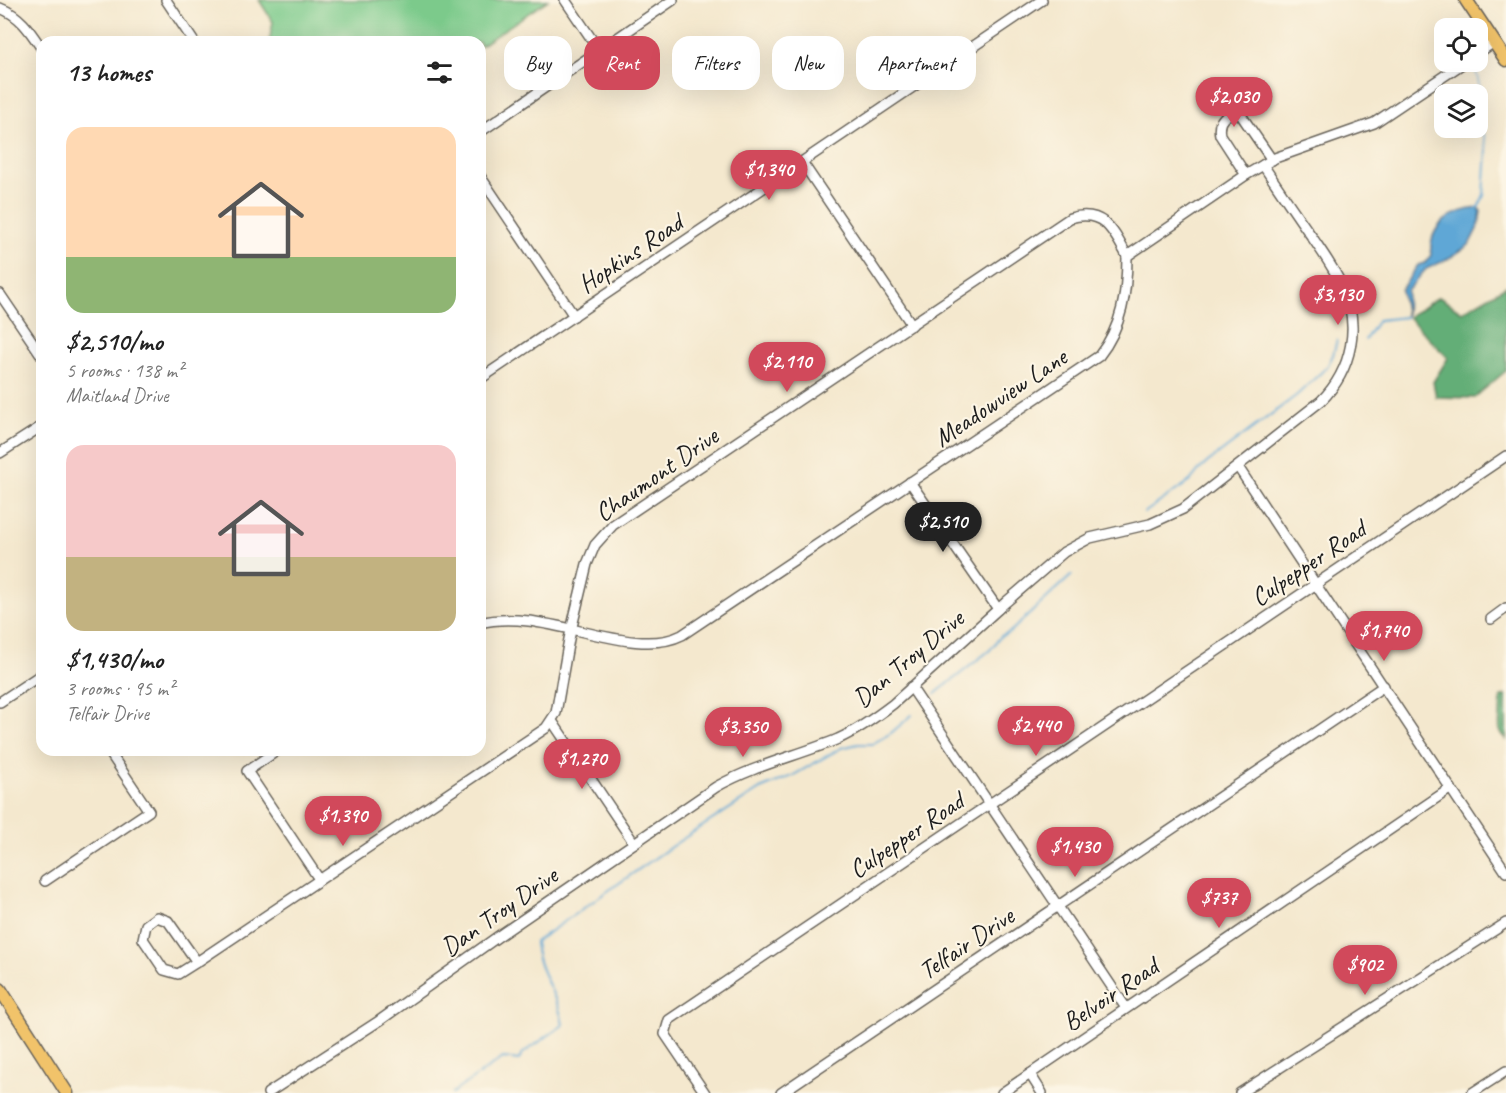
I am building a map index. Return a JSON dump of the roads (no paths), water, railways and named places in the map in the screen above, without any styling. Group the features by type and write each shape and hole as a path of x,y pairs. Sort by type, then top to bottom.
{"main road":[{"path":"1466,0 1506,60"},
{"path":"0,989 67,1093"}],"street":[{"path":"166,0 190,36"},
{"path":"565,0 589,36"},
{"path":"620,36 673,0"},
{"name":"Hopkins Road","path":"486,375 1042,0"},
{"path":"0,8 17,16 36,40"},
{"path":"1488,46 1494,42"},
{"path":"486,128 584,60"},
{"path":"1127,256 1263,165 1374,123 1450,72"},
{"path":"1246,175 1220,135 1219,128 1226,115 1234,113 1241,116 1272,160"},
{"path":"802,162 912,325"},
{"name":"Dan Troy Drive","path":"268,1093 379,1021 634,843 735,777 852,732 911,687 1064,552 1077,544 1104,534 1133,529 1183,509 1321,401 1330,392 1344,370 1352,340 1352,318 1343,286 1263,165"},
{"path":"486,185 574,316"},
{"name":"Chaumont Drive","path":"552,721 556,713 571,628 590,554 613,525 1070,218 1088,215 1102,220 1111,228 1127,256"},
{"name":"Meadowview Lane","path":"486,622 518,619 623,639 655,643 674,639 1099,356 1112,338 1121,314 1127,277 1127,256"},
{"path":"0,294 36,347"},
{"path":"0,453 36,430"},
{"name":"Culpepper Road","path":"705,1093 665,1034 669,1020 1506,456"},
{"path":"1238,467 1506,872"},
{"path":"910,482 998,609"},
{"path":"1491,619 1506,608"},
{"path":"0,702 36,678"},
{"name":"Telfair Drive","path":"781,1093 1384,686"},
{"path":"911,687 1126,1008"},
{"path":"197,962 168,921 157,917 146,926 143,939 164,970 178,974 197,962 535,735 552,721 634,843"},
{"path":"45,880 149,810 112,756"},
{"path":"269,756 247,771 319,879"},
{"name":"Belvoir Road","path":"1002,1093 1451,788"},
{"path":"1240,1093 1506,923"},
{"path":"1472,1093 1506,1071"},
{"path":"1030,1074 1042,1093"}],"water":[{"path":"1478,208 1481,211 1479,225 1469,245 1448,259 1426,269 1407,291 1406,317 1401,290 1418,265 1425,263 1431,255 1433,236 1437,228 1450,216"}],"waterway":[{"path":"1476,72 1483,101 1479,111 1487,150 1484,195 1478,208"},
{"path":"1365,340 1378,320 1406,317"},
{"path":"1144,513 1190,481 1208,462 1297,395 1327,367 1337,340"},
{"path":"935,694 990,650 1001,636 1010,632 1072,575"},
{"path":"452,1093 503,1058 519,1060 522,1054 563,1025 561,1014 540,964 535,942 675,844 760,789 792,776 841,748 872,744 891,733 912,715"}]}
